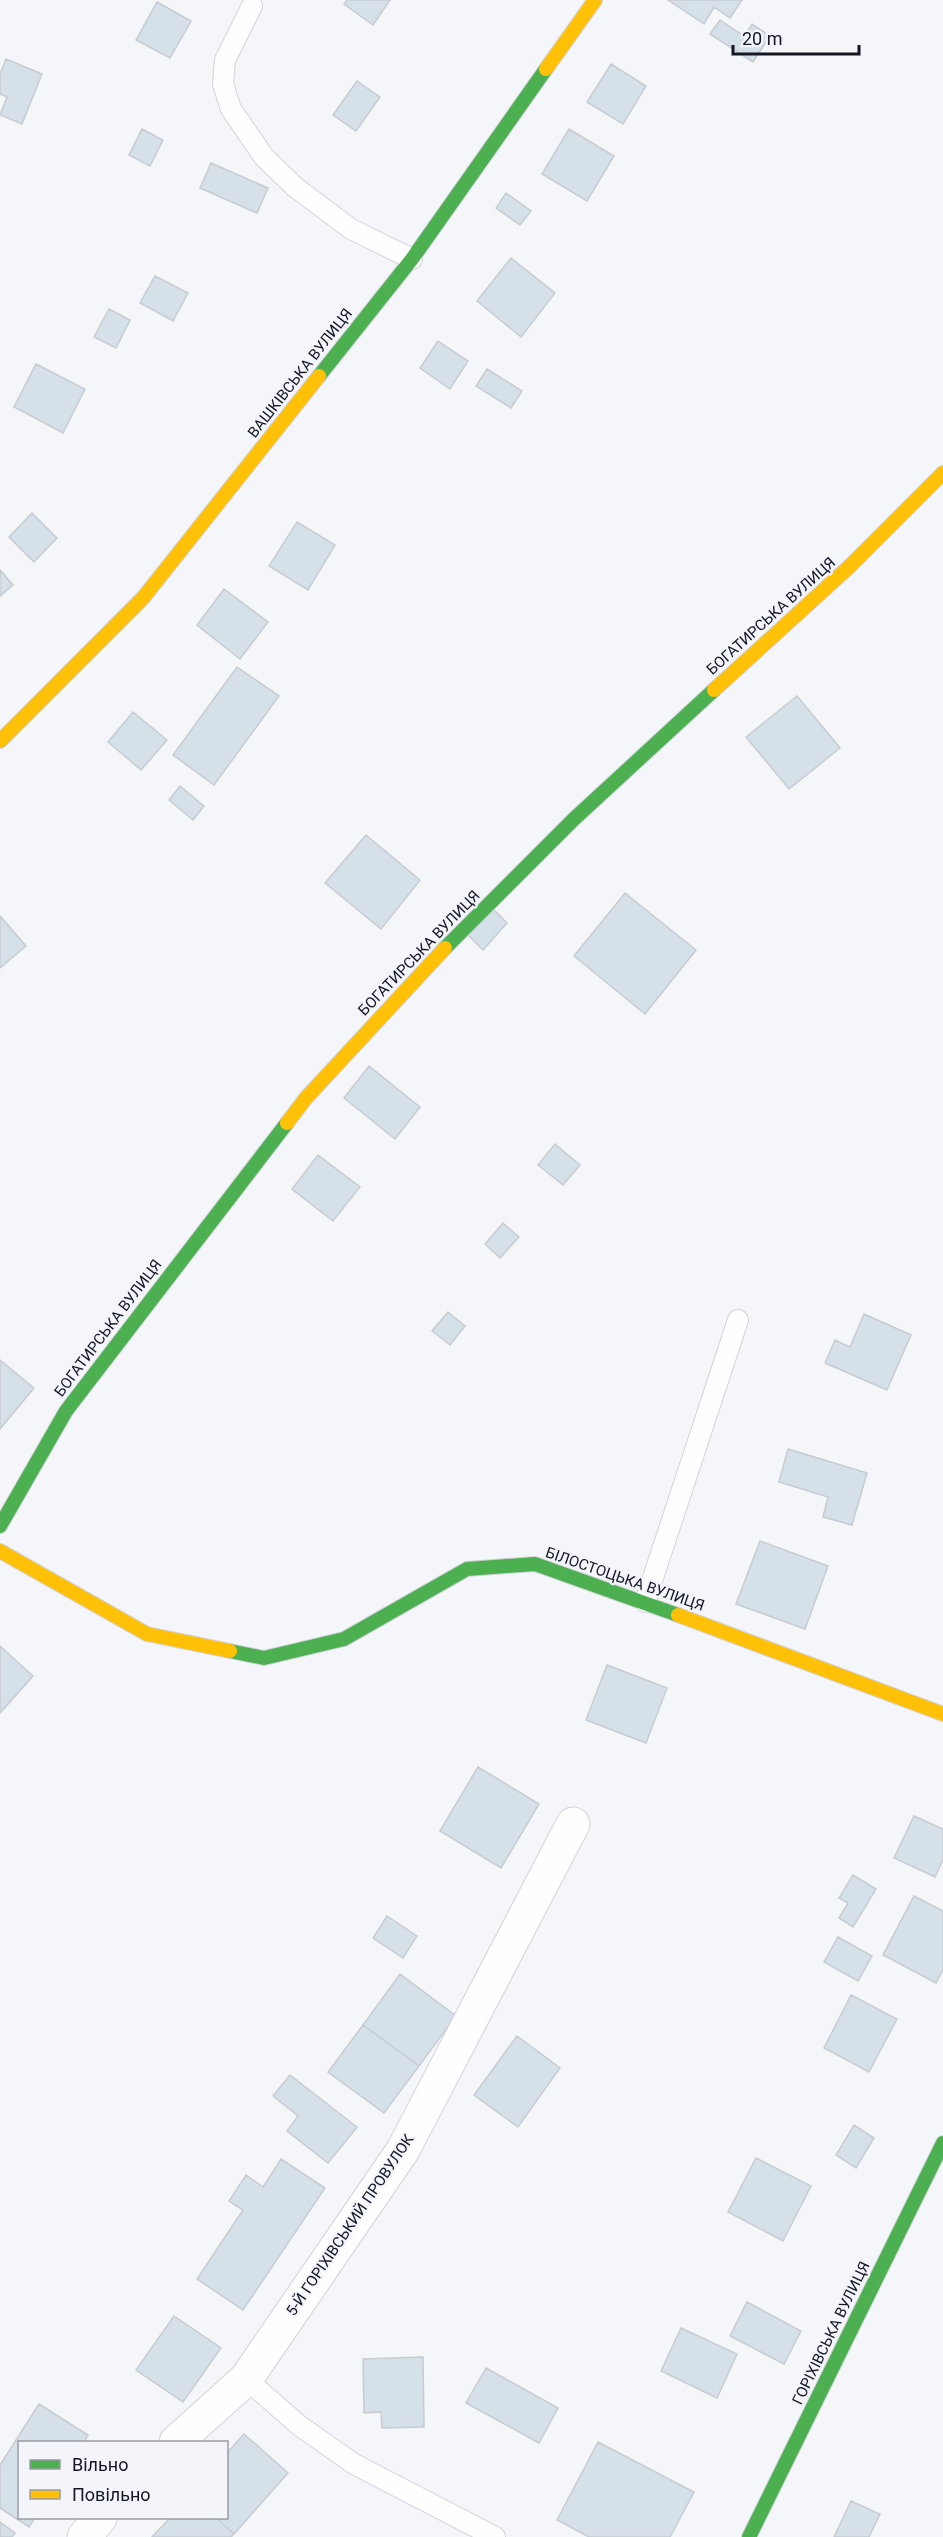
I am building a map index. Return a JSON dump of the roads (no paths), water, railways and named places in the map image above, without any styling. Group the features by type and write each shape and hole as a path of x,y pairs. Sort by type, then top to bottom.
{"street":[{"name":"ВАШКІВСЬКА ВУЛИЦЯ","path":"0,741 143,598 412,259 595,0"},
{"name":"БОГАТИРСЬКА ВУЛИЦЯ","path":"0,1526 66,1411 306,1098 432,960 574,819 850,566 943,474"},
{"name":"БІЛОСТОЦЬКА ВУЛИЦЯ","path":"0,1551 147,1634 264,1658 344,1639 467,1569 535,1564 645,1602 943,1714"},
{"name":"5-Й ГОРІХІВСЬКИЙ ПРОВУЛОК","path":"177,2441 246,2379 403,2150 573,1824"},
{"name":"ГОРІХІВСЬКА ВУЛИЦЯ","path":"749,2537 943,2143"},
{"path":"84,2537 98,2519"}],"lane":[{"path":"252,6 225,60 223,84 231,110 264,157 295,187 351,229 412,259"},
{"path":"0,711 16,727"},
{"path":"645,1602 738,1320"},
{"path":"246,2379 300,2426 354,2464 495,2537"}]}
